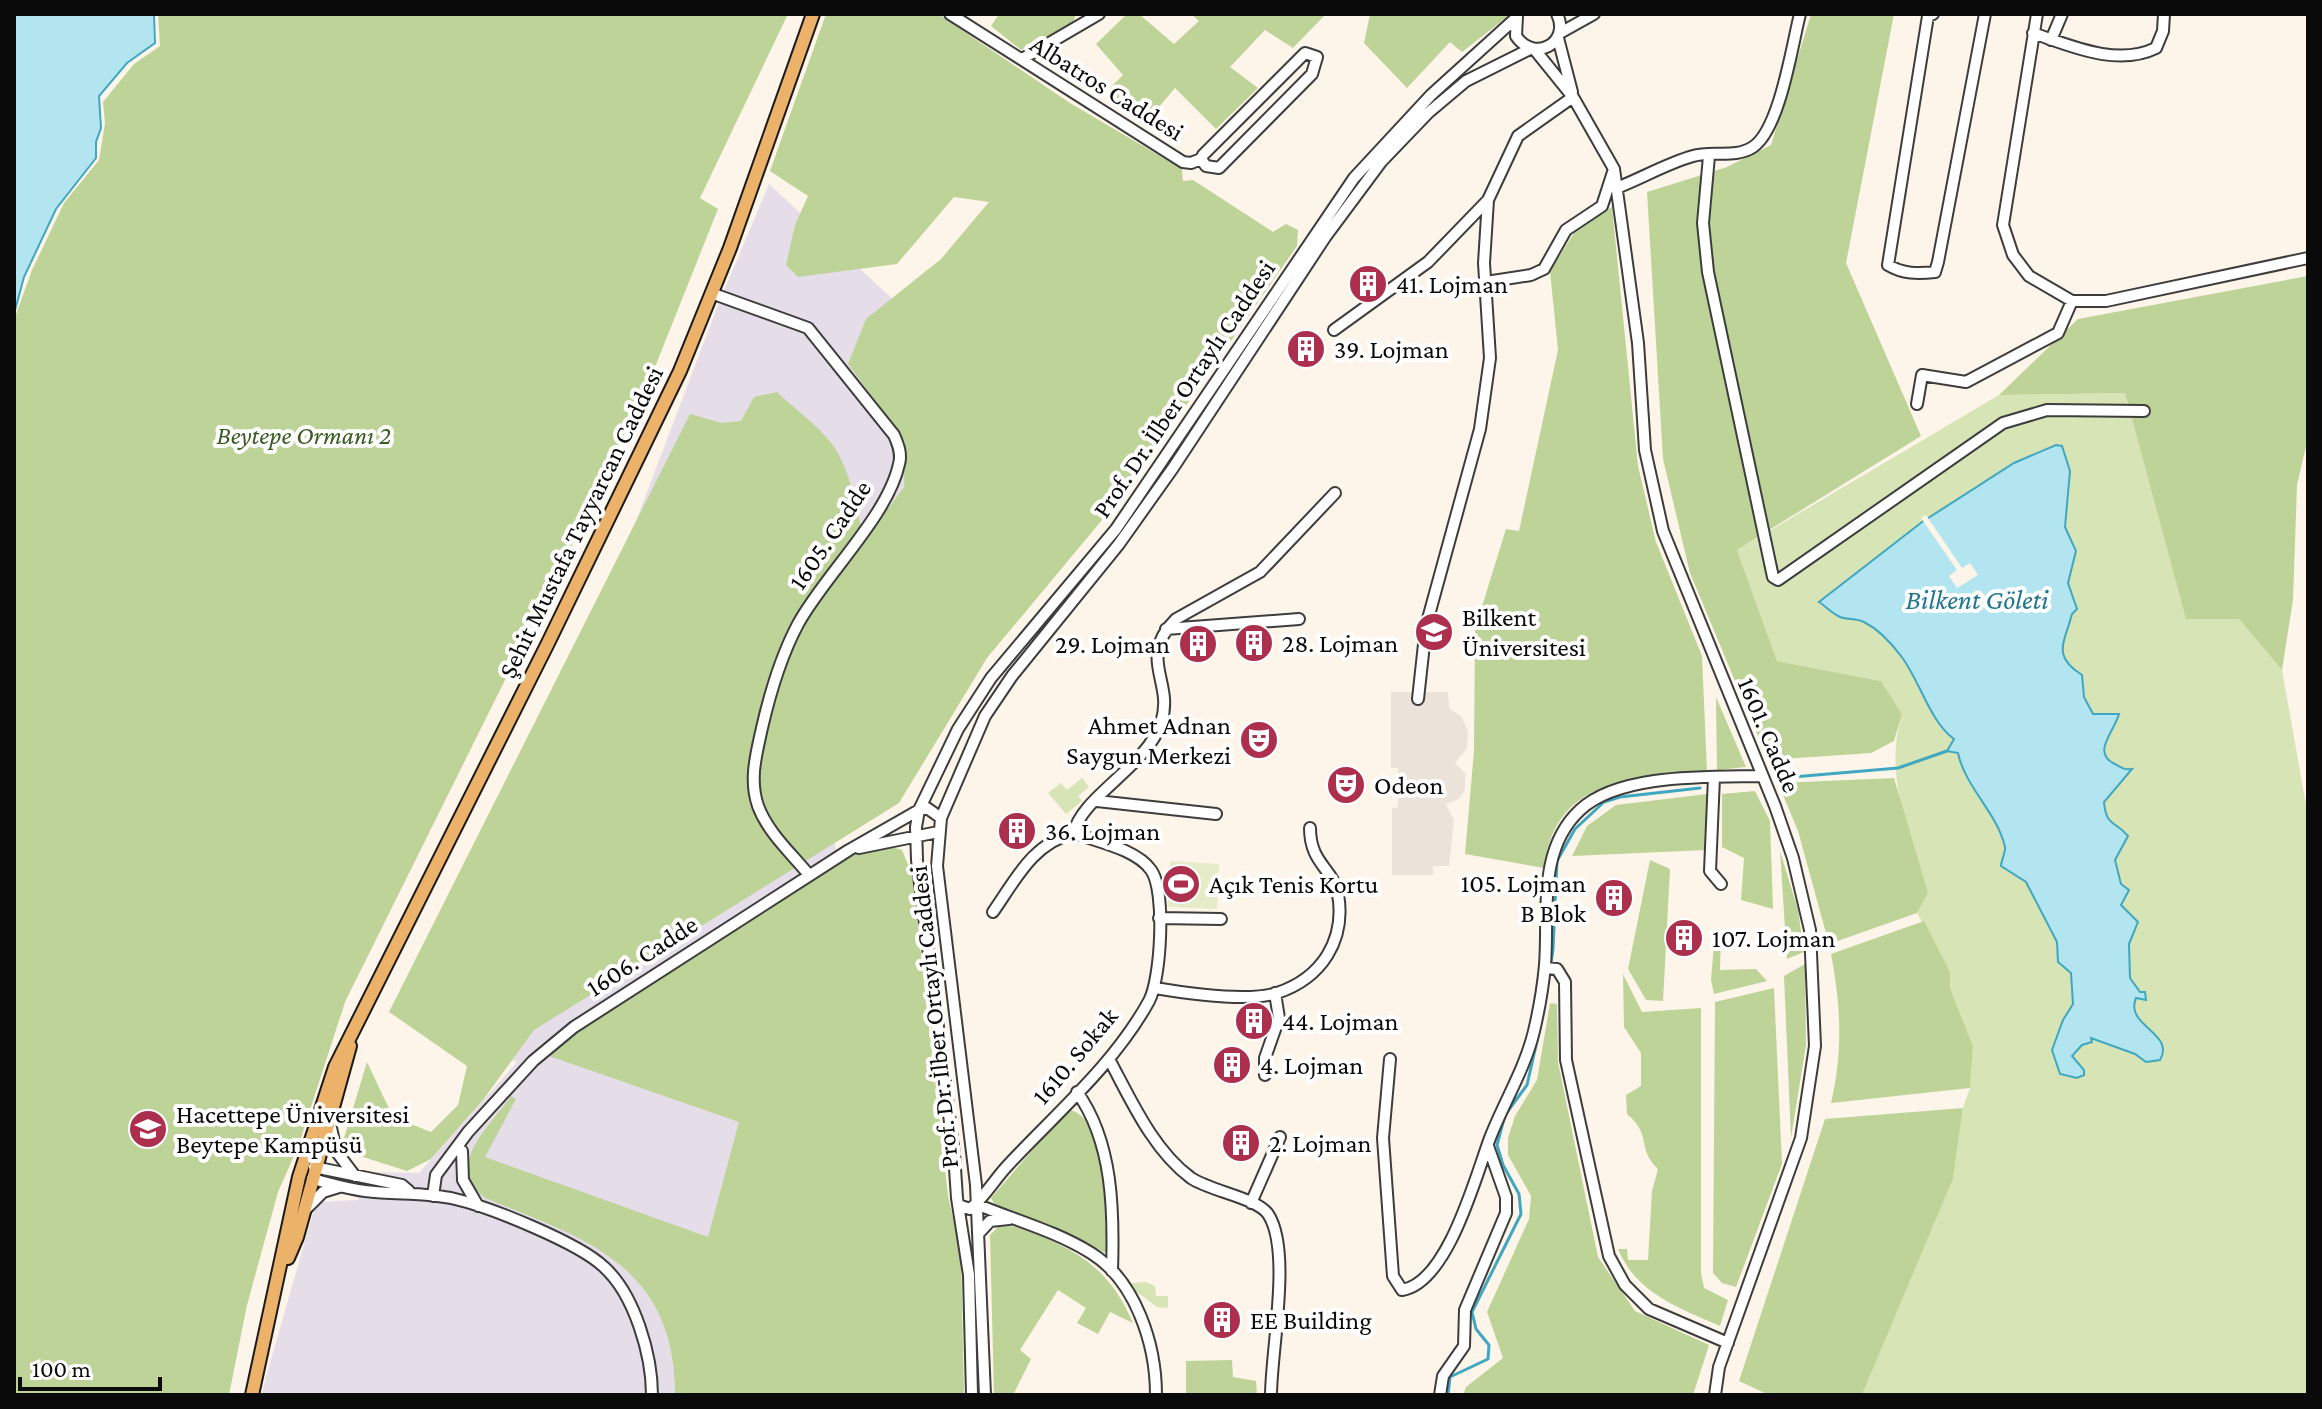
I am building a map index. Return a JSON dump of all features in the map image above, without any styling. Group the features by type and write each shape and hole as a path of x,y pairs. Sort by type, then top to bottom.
{"main road":[{"name":"Şehit Mustafa Tayyarcan Caddesi","path":"252,1395 335,1067 643,448 711,293 813,14"},
{"name":"Şehit Mustafa Tayyarcan Caddesi","path":"281,1274 305,1210 307,1172 346,1068 352,1035"}],"street":[{"name":"Albatros Caddesi","path":"950,14 1183,162 1191,163 1201,159 1296,59 1305,53 1317,57 1312,74 1219,168 1206,166 1201,159"},
{"path":"1022,59 1099,14"},
{"path":"1557,14 1559,36"},
{"name":"Prof. Dr. İlber Ortaylı Caddesi","path":"985,1395 979,1194 943,935 938,832 941,818 985,716 1155,494 1326,236 1381,162 1428,113 1466,81 1533,50 1548,48 1559,36 1594,14"},
{"path":"1619,187 1698,154 1736,153 1753,147 1766,134 1800,14"},
{"path":"1933,14 1928,16 1888,265 1899,271 1935,272 1985,14"},
{"path":"2037,14 2003,225 2013,255 2029,276 2072,301 2106,301 2308,258"},
{"path":"2051,40 2062,14"},
{"path":"2033,33 2116,56 2140,56 2156,48 2163,31 2164,14"},
{"name":"Prof. Dr. İlber Ortaylı Caddesi","path":"1517,16 1516,36 1533,50"},
{"name":"Prof. Dr. İlber Ortaylı Caddesi","path":"972,1395 969,1275 916,835 919,810 958,729 991,678 1116,529 1354,178 1431,95 1517,16"},
{"name":"1601. Cadde","path":"1559,36 1573,97"},
{"name":"1601. Cadde","path":"1533,50 1573,97 1614,169 1619,187 1638,343 1645,450 1663,531 1793,858 1810,930 1815,1046 1801,1138 1728,1343 1715,1395"},
{"path":"1334,330 1428,262 1488,200 1518,136 1573,97"},
{"path":"1709,156 1703,223 1708,272 1773,577 1778,580 2003,423 2047,410 2144,411"},
{"path":"1486,282 1531,275 1544,269 1566,230 1602,206 1614,169"},
{"path":"1418,699 1426,626 1480,429 1490,358 1486,282 1488,200"},
{"name":"1605. Cadde","path":"711,293 808,328 894,435 900,451 900,464 886,494 808,607 790,640 766,711 754,760 754,794 762,816 809,875"},
{"path":"1917,404 1922,375 1966,382 2058,333 2072,301"},
{"path":"993,912 1034,853 1057,838 1074,833 1082,813 1143,755 1161,725 1165,708 1156,649 1166,629 1176,619 1260,572 1335,493"},
{"path":"1166,629 1230,621 1299,619"},
{"path":"1390,1059 1383,1159 1393,1276 1402,1290 1412,1288 1440,1258 1470,1199 1488,1144 1534,1033 1550,968 1550,860 1556,843 1580,810 1601,795 1632,786 1714,777 1761,776"},
{"path":"1714,777 1710,871 1721,884"},
{"path":"1097,801 1216,814"},
{"path":"919,810 927,808 941,818"},
{"name":"1606. Cadde","path":"433,1196 436,1175 478,1123 533,1061 574,1027 809,875 919,810"},
{"path":"1155,988 1184,993 1275,993 1312,971 1336,945 1339,935 1338,891 1314,855 1310,828"},
{"name":"Prof. Dr. İlber Ortaylı Caddesi","path":"916,835 938,832"},
{"name":"1610. Sokak","path":"979,1194 1109,1059 1155,988 1159,918 1152,871 1141,860 1074,833"},
{"name":"1606. Cadde","path":"849,850 916,835"},
{"path":"1159,918 1221,919"},
{"path":"1550,968 1565,982 1566,1060 1609,1256 1625,1285 1649,1309 1728,1343"},
{"path":"1265,1075 1265,1058 1279,1018 1275,993"},
{"path":"1109,1059 1152,1135 1176,1165 1216,1191 1251,1203 1268,1214 1274,1232 1279,1280 1271,1395"},
{"path":"1077,1092 1094,1120 1103,1149 1113,1232 1112,1271"},
{"path":"329,1119 336,1151 357,1177"},
{"name":"1606. Cadde","path":"436,1184 462,1151 478,1123"},
{"path":"1251,1203 1280,1137"},
{"path":"1440,1395 1443,1376 1464,1346 1465,1310 1506,1213 1506,1197 1488,1144"},
{"path":"462,1151 463,1180 479,1208"},
{"path":"307,1172 402,1185 409,1191"},
{"path":"307,1172 341,1186 394,1194 409,1191 479,1208 591,1256 606,1268 641,1332 649,1353 652,1395"},
{"path":"305,1210 323,1192 341,1186"},
{"name":"Prof. Dr. İlber Ortaylı Caddesi","path":"958,1202 966,1190 979,1194"},
{"path":"979,1194 984,1197 990,1210"},
{"path":"979,1194 990,1210 1078,1245 1112,1271 1130,1295 1145,1330 1153,1355 1156,1395"},
{"name":"Prof. Dr. İlber Ortaylı Caddesi","path":"958,1202 970,1209 979,1194"},
{"path":"979,1235 990,1221 1011,1219"}],"shaded area":[{"path":"769,184 899,305 933,429 829,821 844,882 689,1395 261,1395 316,1202 358,1200 369,1172 419,1173 517,1062 470,1042 617,571 718,305"},
{"path":"1391,692 1448,692 1449,708 1462,717 1468,732 1467,748 1455,763 1465,773 1465,790 1459,799 1446,804 1454,820 1449,866 1433,866 1433,875 1392,875 1392,808 1398,807 1398,768 1391,768"}],"green space":[{"name":"Beytepe Ormanı 2","path":"158,14 788,14 700,198 718,209 653,372 584,521 345,1002 298,1147 278,1192 247,1305 229,1395 14,1395 14,320 32,270 64,203 99,160 105,123 103,102 134,64 160,46"},
{"path":"826,14 938,14 1070,103 1182,169 1183,181 1193,180 1273,232 1286,224 1298,230 1297,246 1127,490 987,658 899,803 534,1030 483,1100 431,1159 407,1171 360,1156 344,1138 367,1062 393,1117 431,1132 458,1105 467,1066 389,1012 690,414 722,423 741,421 754,397 777,392 819,430 839,454 864,541 904,487 905,442 848,364 866,319 941,259 989,202 954,197 897,264 798,277 786,265 795,225 808,196 770,171"},
{"path":"999,14 1076,14 1073,23 1021,50 991,26"},
{"path":"1127,14 1139,14 1174,44 1199,21 1191,14 1326,14 1293,48 1265,30 1230,67 1258,88 1216,129 1175,88 1147,121 1105,93 1123,75 1096,44"},
{"path":"1370,14 1507,14 1507,17 1462,52 1450,42 1407,88 1364,43"},
{"path":"1811,14 1894,14 1846,263 1921,436 1737,550 1777,661 1881,681 1902,714 1894,741 1871,753 1768,760 1690,573 1663,459 1647,192 1727,167 1771,145"},
{"path":"1612,207 1638,466 1656,542 1702,656 1707,771 1626,781 1602,788 1581,799 1564,815 1551,838 1544,868 1465,854 1474,751 1475,629 1506,529 1519,531 1558,350 1550,271 1574,233"},
{"path":"2308,276 2308,438 2297,485 2293,600 2282,670 2239,619 2186,619 2125,393 1999,395 2078,319"},
{"path":"2125,393 2186,618 2239,619 2282,670 2308,816 2308,1395 1862,1395 1953,1179 1963,1108 1970,1088 1973,1046 1950,988 1950,972 1917,913 1928,893 1897,782 1897,737 1902,714 1881,681 1777,661 1737,550 1999,395"},
{"path":"1716,697 1746,767 1717,770"},
{"path":"1082,778 1089,787 1078,796 1082,801 1066,814 1048,793 1061,783 1067,790"},
{"path":"1894,778 1928,893 1917,913 1829,944 1798,831 1778,783"},
{"path":"1755,791 1770,821 1773,909 1741,900 1744,858 1722,847 1722,794"},
{"path":"1707,794 1706,850 1572,856 1587,826 1616,805"},
{"path":"885,845 902,850 912,874 948,1196 961,1253 964,1395 675,1395 671,1351 660,1315 642,1286 618,1263 590,1244 485,1198 473,1185 469,1160 482,1134 511,1096 516,1099 485,1157 708,1237 739,1122 549,1056 588,1025 850,853"},
{"path":"1780,851 1798,910 1804,952 1787,959"},
{"path":"1650,860 1670,869 1663,1001 1646,1000 1628,969"},
{"path":"1170,861 1219,864 1217,909 1168,907"},
{"path":"1924,921 1950,972 1950,988 1973,1046 1970,1088 1831,1103 1839,1029 1831,954"},
{"path":"1715,932 1721,934 1720,970 1756,969 1767,981 1714,994 1711,980"},
{"path":"1805,964 1806,1045 1791,1138 1784,976"},
{"path":"1623,974 1642,1012 1701,1008 1701,1273 1704,1288 1728,1300 1720,1326 1674,1305 1647,1288 1626,1264 1618,1249 1627,1249 1628,1260 1648,1260 1652,1191 1658,1169 1651,1162 1640,1129 1627,1114 1626,1095 1641,1086 1641,1053 1624,1027"},
{"path":"1774,988 1782,1164 1736,1287 1722,1283 1713,1273 1715,1002"},
{"path":"1550,1003 1557,1004 1558,1062 1598,1257 1635,1311 1709,1345 1693,1395 1463,1395 1466,1387 1503,1358 1487,1312 1529,1219 1531,1196 1508,1155 1508,1138 1515,1116 1537,1080"},
{"path":"1963,1108 1953,1179 1862,1395 1769,1395 1739,1381 1825,1119"},
{"path":"1067,1110 1080,1115 1090,1128 1097,1147 1105,1195 1106,1253 995,1205 991,1198"},
{"path":"1017,1226 1087,1261 1112,1286 1133,1323 1110,1312 1098,1334 1077,1323 1086,1308 1058,1290 1020,1350 1031,1359 1013,1395 994,1395 990,1235 998,1227"},
{"path":"1146,1282 1155,1286 1156,1296 1168,1296 1168,1308 1157,1307 1130,1287 1131,1283"},
{"path":"1232,1360 1233,1377 1256,1381 1257,1395 1186,1395 1186,1361"}],"water":[{"path":"14,14 154,14 155,43 127,63 99,96 101,128 96,142 96,158 56,209 24,277 14,314"},
{"name":"Bilkent Göleti","path":"2056,445 2062,446 2070,471 2065,527 2076,551 2068,583 2077,609 2072,614 2066,634 2064,655 2067,662 2082,675 2084,697 2093,714 2119,714 2106,742 2105,754 2122,768 2132,769 2104,802 2105,810 2109,820 2128,836 2115,860 2121,884 2129,890 2121,905 2138,922 2129,944 2130,978 2140,992 2145,992 2146,1000 2136,998 2134,1008 2137,1016 2161,1043 2163,1051 2160,1060 2146,1062 2135,1054 2091,1038 2092,1042 2082,1045 2072,1056 2084,1070 2084,1075 2077,1078 2060,1074 2052,1050 2063,1020 2073,1004 2071,973 2058,962 2057,942 2026,882 2001,866 2005,849 2001,835 1967,777 1958,753 1947,751 1954,739 1938,722 1907,665 1889,642 1869,625 1840,617 1819,602 1922,522 2014,463"}],"pier":[{"path":"1926,515 1962,568 1970,563 1978,575 1957,588 1949,576 1957,570 1921,518"}],"waterway":[{"path":"1781,778 1898,768 1947,751"},
{"path":"1545,1001 1553,950 1557,861 1575,829 1604,802 1620,797 1700,788"},
{"path":"1448,1395 1450,1377 1488,1359 1489,1345 1476,1329 1472,1312 1521,1214 1519,1194 1503,1165 1497,1145 1505,1115 1527,1085 1540,1028"}],"place":[{"name":"41. Lojman","path":"1368,284"},
{"name":"39. Lojman","path":"1306,349"},
{"name":"Bilkent Üniversitesi","path":"1434,632"},
{"name":"28. Lojman","path":"1254,643"},
{"name":"29. Lojman","path":"1198,644"},
{"name":"Ahmet Adnan Saygun Merkezi","path":"1259,740"},
{"name":"Odeon","path":"1346,785"},
{"name":"36. Lojman","path":"1017,831"},
{"name":"Açık Tenis Kortu","path":"1181,884"},
{"name":"105. Lojman B Blok","path":"1614,898"},
{"name":"107. Lojman","path":"1684,938"},
{"name":"44. Lojman","path":"1254,1021"},
{"name":"4. Lojman","path":"1232,1065"},
{"name":"Hacettepe Üniversitesi Beytepe Kampüsü","path":"148,1129"},
{"name":"2. Lojman","path":"1241,1143"},
{"name":"EE Building","path":"1222,1320"}]}
